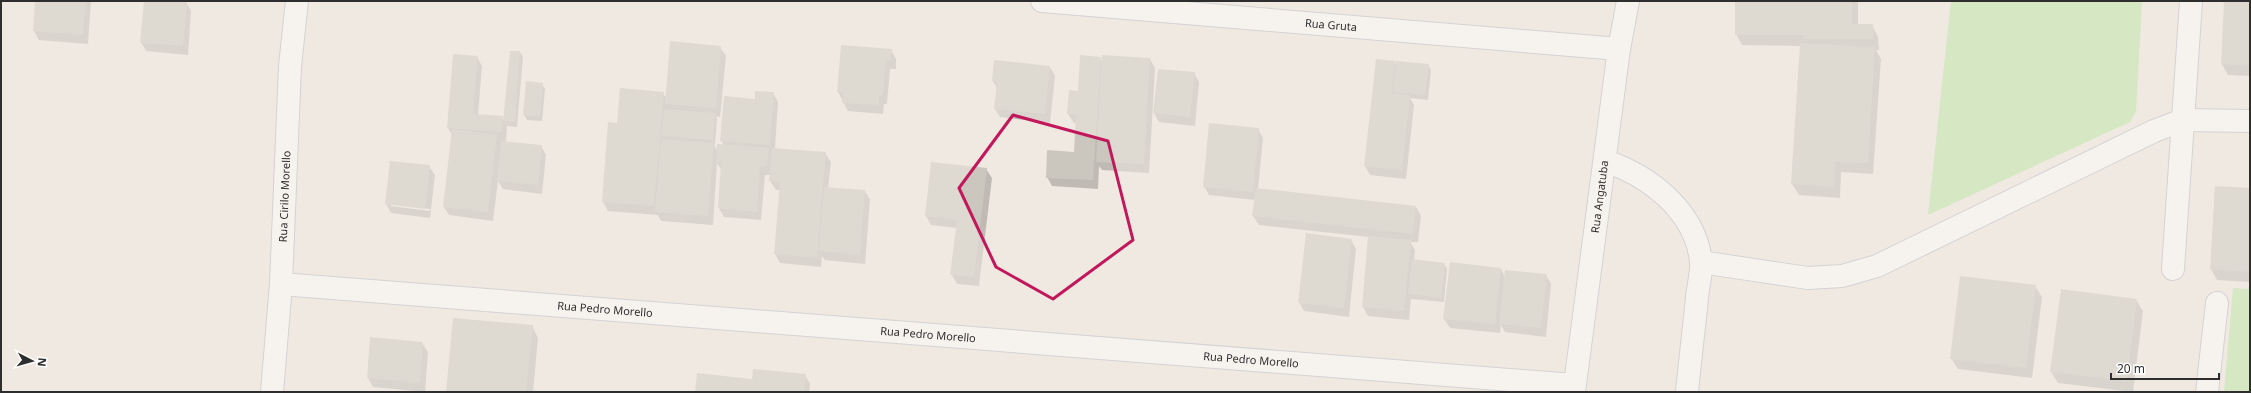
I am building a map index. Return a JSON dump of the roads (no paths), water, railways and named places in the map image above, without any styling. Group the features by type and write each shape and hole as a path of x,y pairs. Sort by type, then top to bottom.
{"street":[{"name":"Rua Cirilo Morello","path":"272,392 281,284 290,66 297,1"},
{"name":"Rua Gruta","path":"1042,1 1619,49"},
{"name":"Rua Angatuba","path":"1574,388 1619,49 1628,1"},
{"path":"2173,269 2192,1"},
{"path":"1701,262 1808,278 1842,276 1877,266 2154,131 2183,120 2250,121"},
{"path":"1605,161 1624,167 1644,178 1659,190 1676,207 1693,233 1701,262 1687,392"},
{"name":"Rua Pedro Morello","path":"281,284 1574,388"},
{"path":"2207,392 2217,303"}]}
